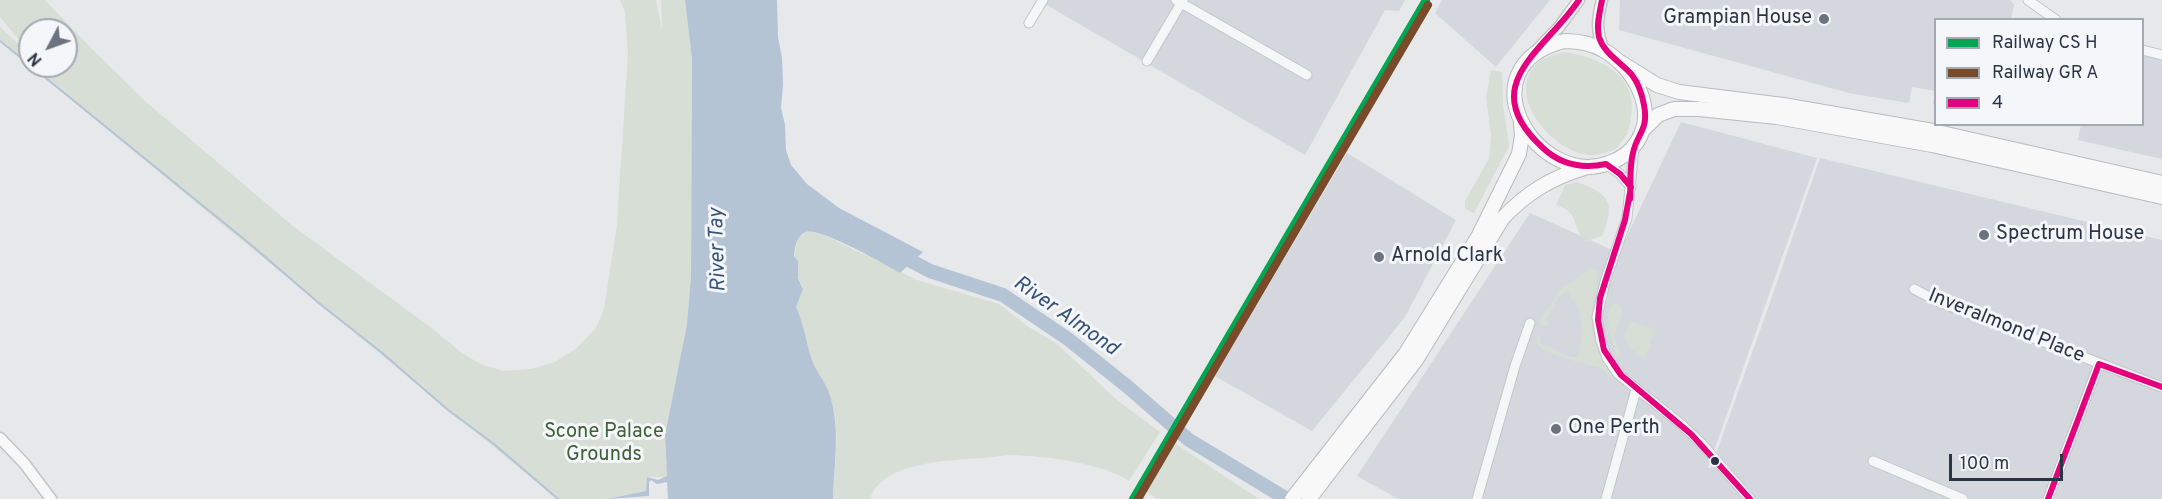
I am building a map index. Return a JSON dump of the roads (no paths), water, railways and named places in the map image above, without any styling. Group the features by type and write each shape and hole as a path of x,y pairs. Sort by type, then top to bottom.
{"highway":[{"path":"1309,499 1316,479 1406,353 1478,237 1519,154 1522,135 1514,90 1517,76 1531,56 1551,44 1564,41 1583,43 1604,50 1657,85 1679,92 1783,105 1934,131 2162,183"},
{"path":"1620,62 1632,75 1642,95 1645,128"},
{"path":"1292,499 1316,479 1416,360 1502,219 1516,203 1538,187 1561,175 1584,168 1606,165 1619,159 1634,147 1645,128 1658,115 1674,109 1699,109 1777,117 1932,145 2162,197"},
{"path":"1521,124 1556,158 1584,168"}],"main road":[{"path":"1531,56 1559,27 1579,0"},
{"path":"1602,0 1597,28 1604,50"},
{"path":"0,438 24,463 51,499"}],"street":[{"path":"1029,22 1042,0"},
{"path":"2028,0 2053,18"},
{"path":"1147,61 1180,1 1307,75"},
{"path":"2144,50 2162,55"},
{"path":"1634,147 1627,218 1605,282 1597,317 1601,341 1607,358 1618,374 1681,424 1750,499"},
{"path":"1606,165 1620,174 1631,187"},
{"name":"Inveralmond Place","path":"1914,289 1939,302 2162,387"},
{"path":"1477,499 1515,366 1530,323"},
{"path":"2048,499 2099,364"},
{"path":"1606,499 1636,390"},
{"path":"1873,462 1963,499"}],"water":[{"name":"River Tay","path":"685,0 777,0 783,84 781,108 785,125 786,150 791,165 807,184 839,208 923,252 900,273 824,235 806,232 797,242 794,256 798,261 798,278 803,289 796,307 812,360 829,393 835,419 833,499 668,499 667,482 657,484 651,480 649,496 607,499 646,491 647,477 658,480 667,476 665,435 687,324 691,276 692,59"}],"waterway":[{"path":"0,41 18,55"},
{"path":"46,78 381,352 448,410 494,444 558,499"},
{"name":"River Almond","path":"896,253 930,271 1003,295 1068,339 1189,440 1287,499"}],"place":[{"name":"Grampian House","path":"1824,19"},
{"name":"Spectrum House","path":"1984,235"},
{"name":"Arnold Clark","path":"1379,257"},
{"name":"One Perth","path":"1556,429"}],"park label":[{"name":"Scone Palace Grounds","path":"604,444"}]}
